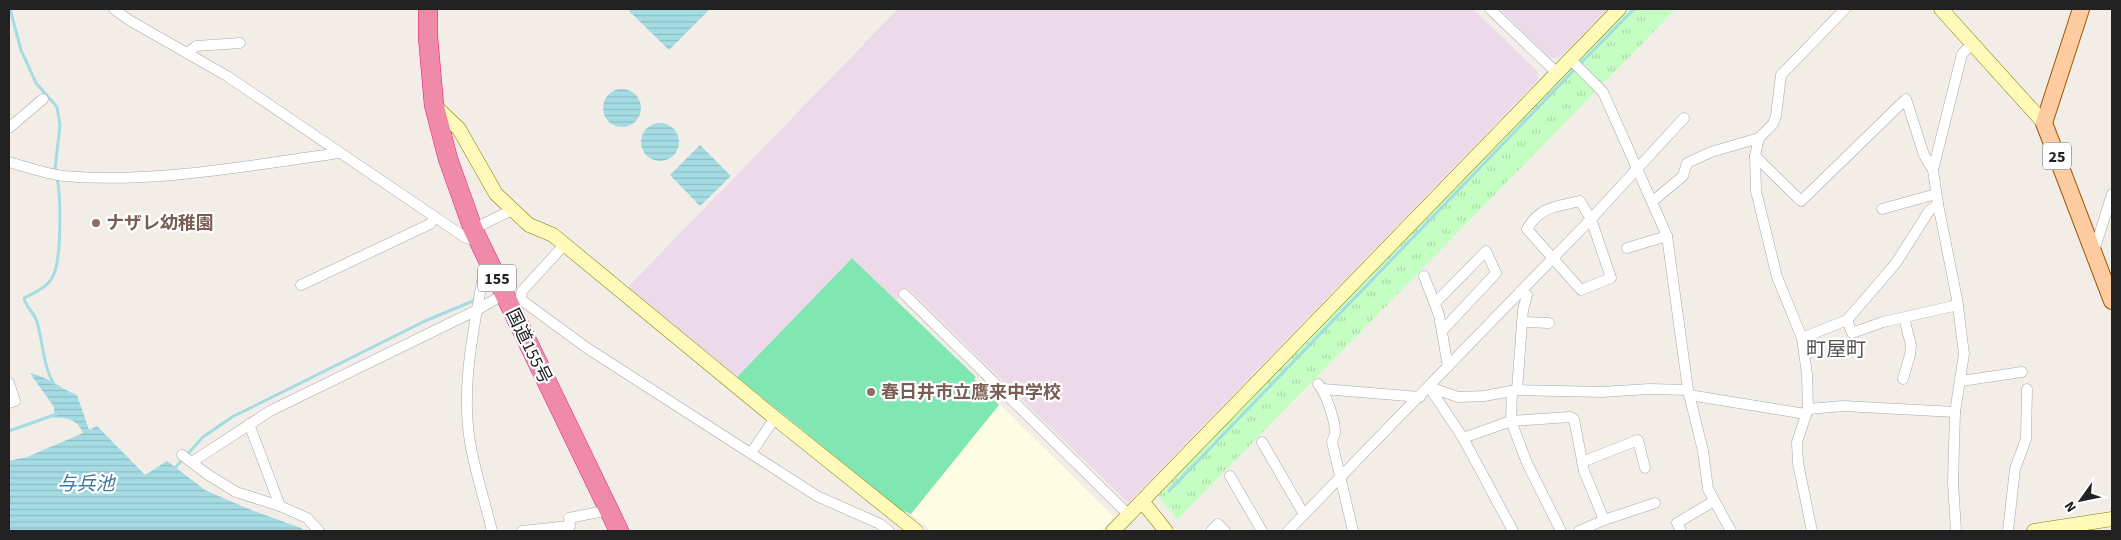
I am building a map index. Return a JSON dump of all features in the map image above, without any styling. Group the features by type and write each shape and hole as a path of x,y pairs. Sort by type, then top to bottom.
{"highway":[{"name":"国道155号","path":"428,9 428,37 434,105 448,159 476,235 494,274 511,299 618,531"}],"main road":[{"name":"25","path":"2081,9 2044,122 2112,301"}],"street":[{"path":"114,9 129,20 228,76 466,238 476,235 512,210"},
{"path":"1490,9 1557,73"},
{"path":"1113,531 1619,9"},
{"path":"1653,201 1683,176 1686,163 1712,152 1759,138 1773,124 1776,116 1781,75 1845,9"},
{"path":"1941,9 2044,122"},
{"path":"188,53 196,46 240,43"},
{"path":"1956,531 1953,482 1955,412 1964,354 1958,305 1933,170 1962,54 1973,43"},
{"path":"1570,59 1602,92 1653,201 1667,236 1689,392 1704,451 1708,489 1731,531"},
{"path":"9,128 43,99"},
{"path":"1755,156 1801,201 1906,99 1924,155 1933,170"},
{"path":"434,105 459,129 496,194 512,210 529,225 553,235 565,244 909,529"},
{"path":"1288,531 1638,170 1684,118"},
{"path":"1759,138 1755,156 1756,191 1777,277 1802,338 1807,374 1807,411 1797,442 1798,463 1812,531"},
{"path":"9,162 63,176 140,177 211,171 340,153"},
{"path":"1882,208 1937,199"},
{"path":"1802,338 1847,320 1896,263 1937,199"},
{"path":"2094,251 2112,199"},
{"path":"1580,201 1591,219 1611,278 1581,290 1527,229 1535,216 1548,208 1580,201"},
{"path":"301,285 430,224 435,217"},
{"path":"1627,248 1667,236"},
{"path":"192,462 270,411 477,310 511,299 522,291 565,244"},
{"path":"1434,302 1486,251 1496,273 1442,331"},
{"path":"492,531 470,441 467,394 474,329 482,281 494,274"},
{"path":"1424,276 1442,331 1448,367"},
{"path":"1520,292 1527,295 1522,322 1511,421 1526,462 1561,531"},
{"path":"904,294 1129,515"},
{"path":"511,299 817,496 880,524 889,531"},
{"path":"1847,320 1852,333 1883,322 1958,305"},
{"path":"1902,379 1910,355 1904,318"},
{"path":"1522,322 1549,323"},
{"path":"1961,380 2022,372"},
{"path":"9,383 15,401 9,403"},
{"path":"1353,531 1332,442 1336,432 1321,387 1420,396"},
{"path":"1429,387 1458,397 1484,396 1515,390 1602,392 1649,389 1689,392 1807,411 1843,406 1955,412"},
{"path":"1429,387 1463,438 1513,531"},
{"path":"2008,531 2015,469 2026,439 2027,389"},
{"path":"1463,438 1511,421 1570,417 1574,419 1582,462 1604,520"},
{"path":"751,453 775,418"},
{"path":"249,424 280,506"},
{"path":"1582,462 1638,440 1645,468"},
{"path":"1262,442 1302,511"},
{"path":"182,455 207,474 236,492 280,506 307,518 319,531"},
{"path":"1230,476 1262,531"},
{"path":"1142,501 1166,531"},
{"path":"1681,531 1677,523 1714,501"},
{"path":"1579,531 1604,520 1655,503"},
{"path":"522,531 570,526 569,518 609,510"},
{"path":"2034,531 2112,519"},
{"path":"1211,531 1218,524 1225,531"}],"shaded area":[{"path":"898,9 1473,9 1538,72 1538,80 1128,503 908,288 896,300 852,258 737,377 628,287"},
{"path":"1500,9 1607,9 1559,58 1550,58"},
{"name":"春日井市立鷹来中学校","path":"852,258 976,377 974,379 1114,517 1101,531 931,531 911,514 901,510 737,377"}],"green space":[{"path":"1627,9 1676,9 1177,520 1157,494"},
{"name":"春日井市立鷹来中学校","path":"852,258 976,377 974,379 999,405 911,514 901,510 737,377"}],"water":[{"path":"631,9 710,9 669,50 629,11"},
{"path":"622,89 635,95 641,108 635,121 622,127 609,121 603,108 609,95"},
{"path":"660,123 673,129 679,142 673,155 660,161 647,155 641,142 647,129"},
{"path":"700,145 731,176 700,206 670,175"},
{"name":"与兵池","path":"30,373 43,377 77,395 89,430 97,426 145,475 167,461 205,490 246,508 301,528 304,531 9,531 9,461 27,457 83,433 72,420 54,418 54,407"}],"waterway":[{"path":"10,9 21,50 36,83 57,107 60,125 55,169"},
{"path":"1581,63 1634,9"},
{"path":"1169,491 1574,70"},
{"path":"54,384 45,362 36,319 24,298 46,285 52,278 55,270 58,259 60,229 57,178"},
{"path":"173,470 203,437 232,417 425,321 473,301"},
{"path":"9,431 57,414"}],"place":[{"name":"ナザレ幼稚園","path":"96,223"},
{"name":"春日井市立鷹来中学校","path":"871,392"}],"district":[{"name":"町屋町","path":"1836,349"}]}
